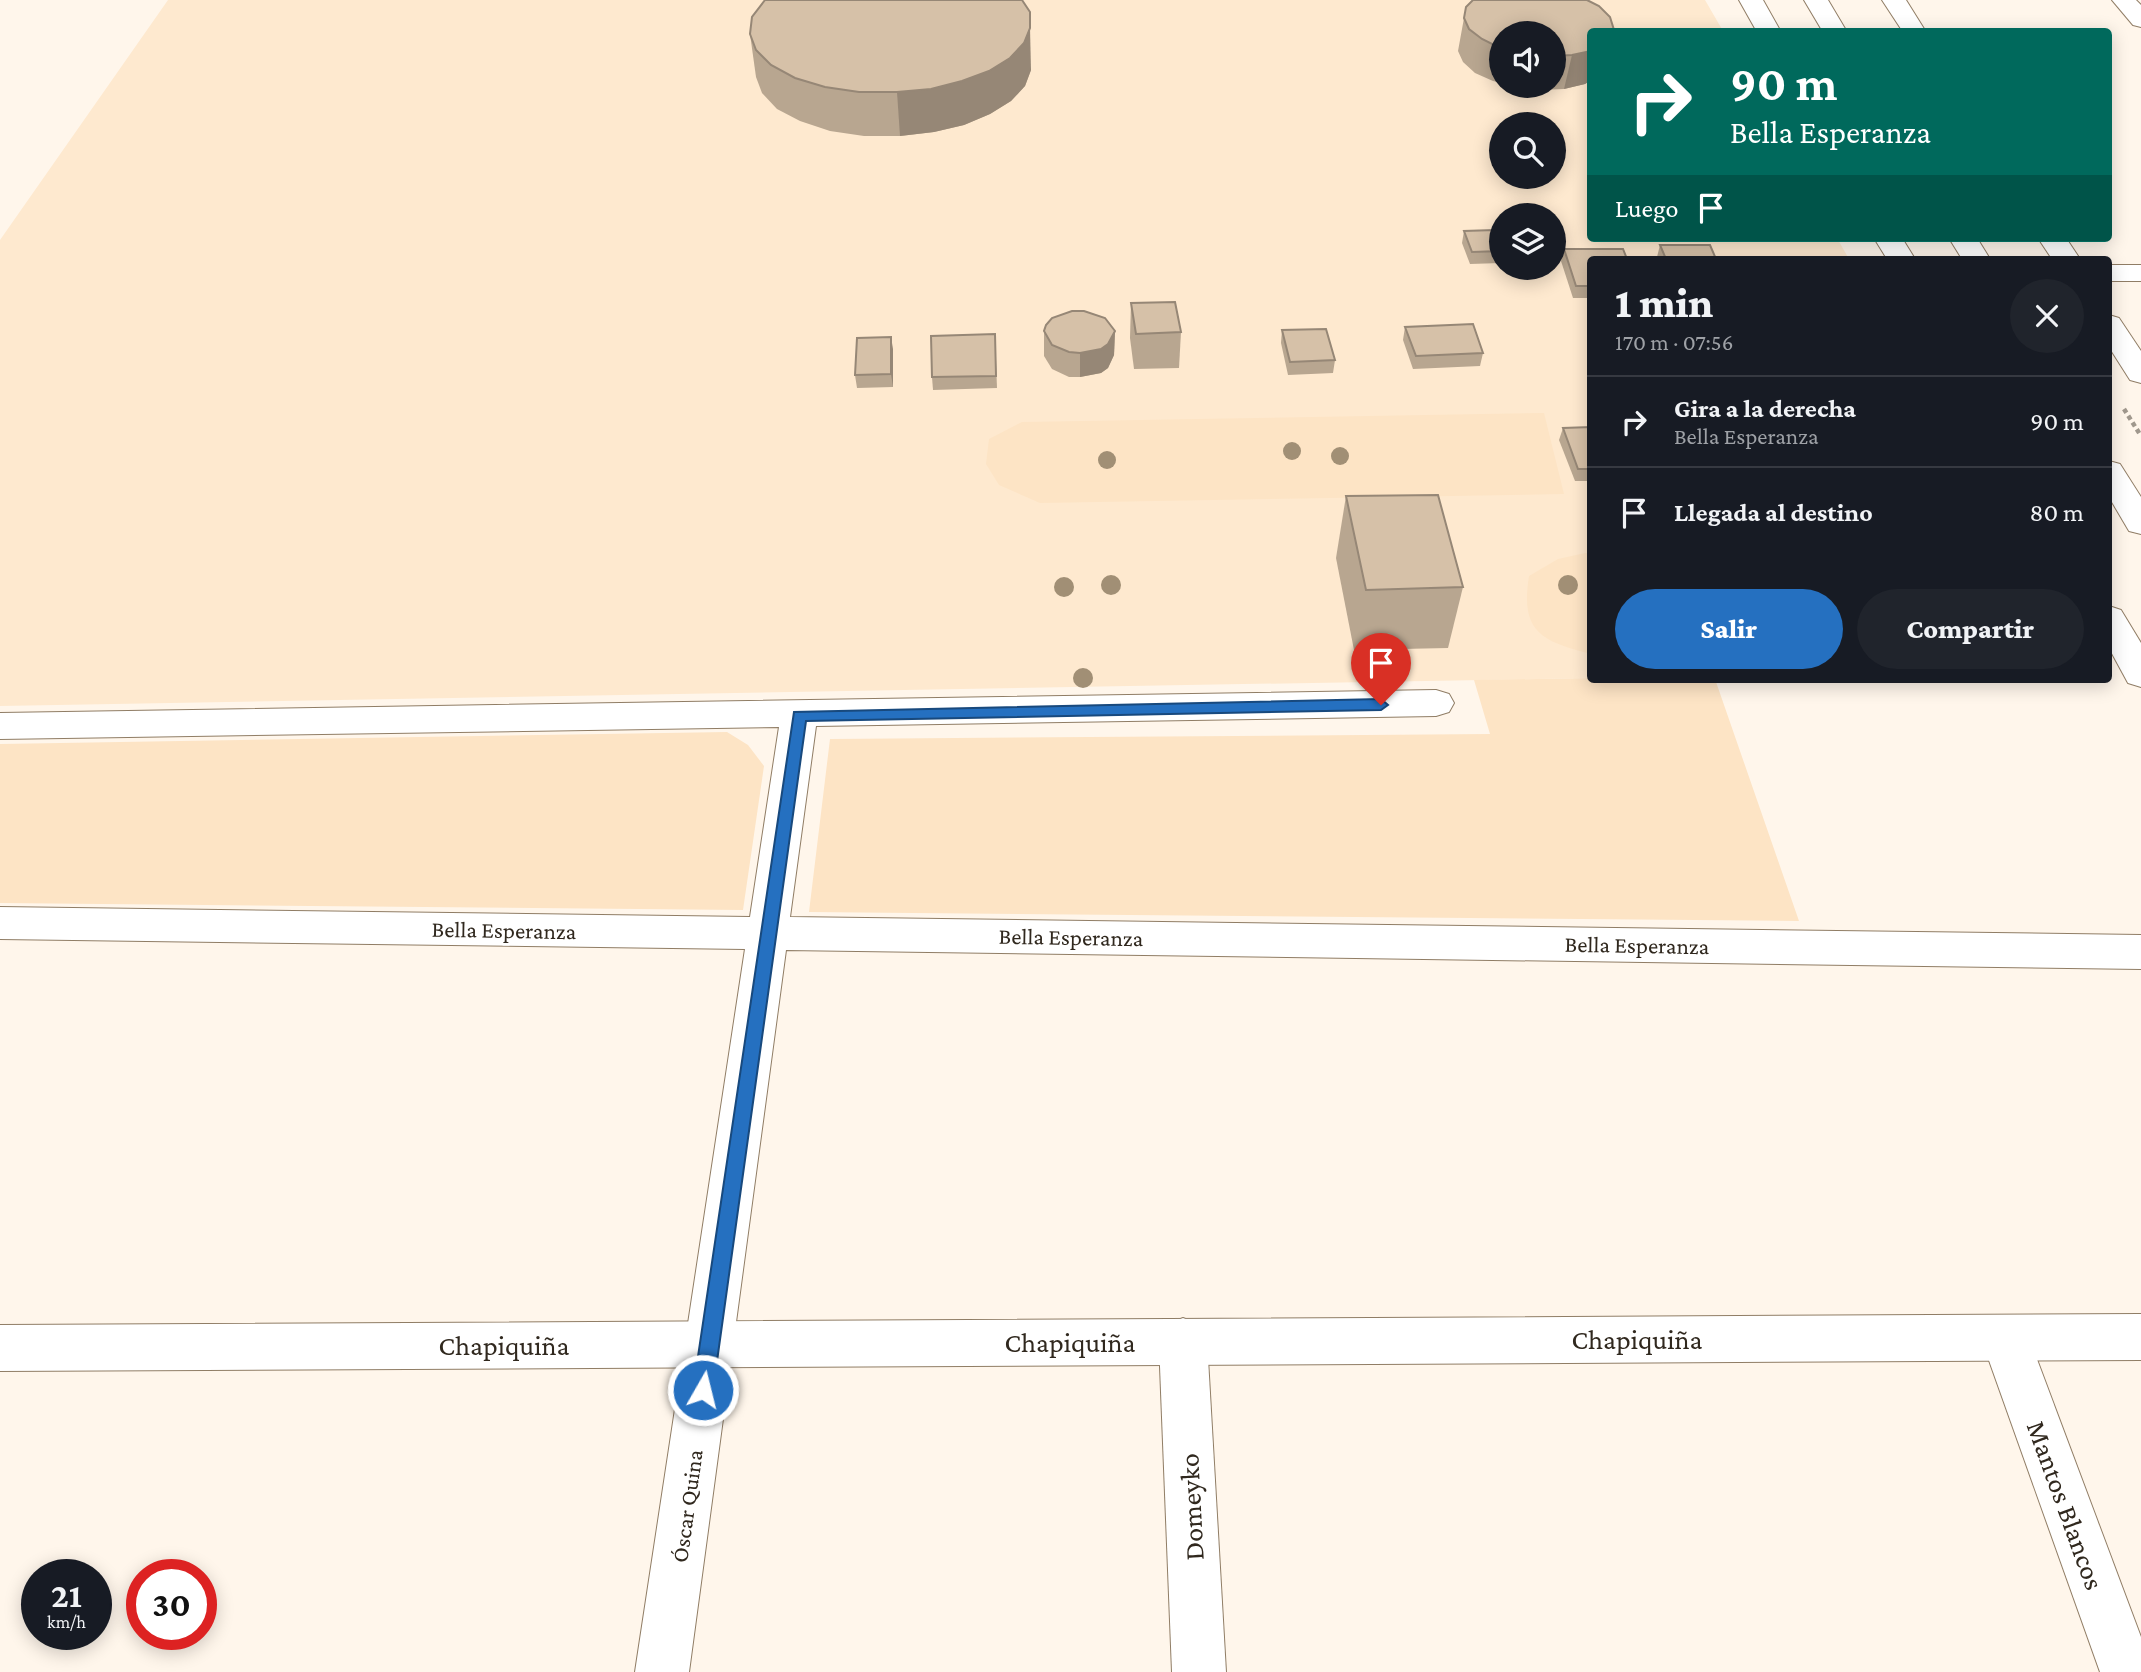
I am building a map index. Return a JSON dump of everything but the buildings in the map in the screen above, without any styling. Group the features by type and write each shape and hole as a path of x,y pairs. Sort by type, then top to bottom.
{"street":[{"path":"1751,0 1767,28"},
{"path":"1816,0 1833,28"},
{"path":"1894,0 1912,28"},
{"path":"2124,0 2141,20"},
{"path":"2112,273 2141,273"},
{"path":"2112,329 2141,374"},
{"path":"2112,476 2141,523"},
{"path":"2112,623 2141,674"},
{"path":"0,726 1436,704"},
{"name":"Óscar Quina","path":"662,1672 799,715"},
{"name":"Bella Esperanza","path":"0,923 2141,951"},
{"name":"Chapiquiña","path":"0,1348 2141,1337"},
{"name":"Mantos Blancos","path":"2005,1338 2127,1672"},
{"name":"Domeyko","path":"1183,1342 1199,1672"}],"shaded area":[{"path":"168,0 1705,0 1721,28 1587,28 1587,242 1839,242 1847,256 1587,256 1587,678 0,706 0,240"},
{"path":"1544,413 1564,494 1040,503 999,485 986,464 989,439 1022,422"},
{"path":"1587,553 1587,653 1547,638 1531,622 1527,595 1529,576 1558,559"},
{"path":"1587,678 1587,683 1716,683 1799,921 809,912 830,739 1490,734 1474,680"},
{"path":"727,732 748,745 764,766 743,910 0,903 0,744"}],"route":[{"path":"703,1390 799,715 1381,705"}]}
